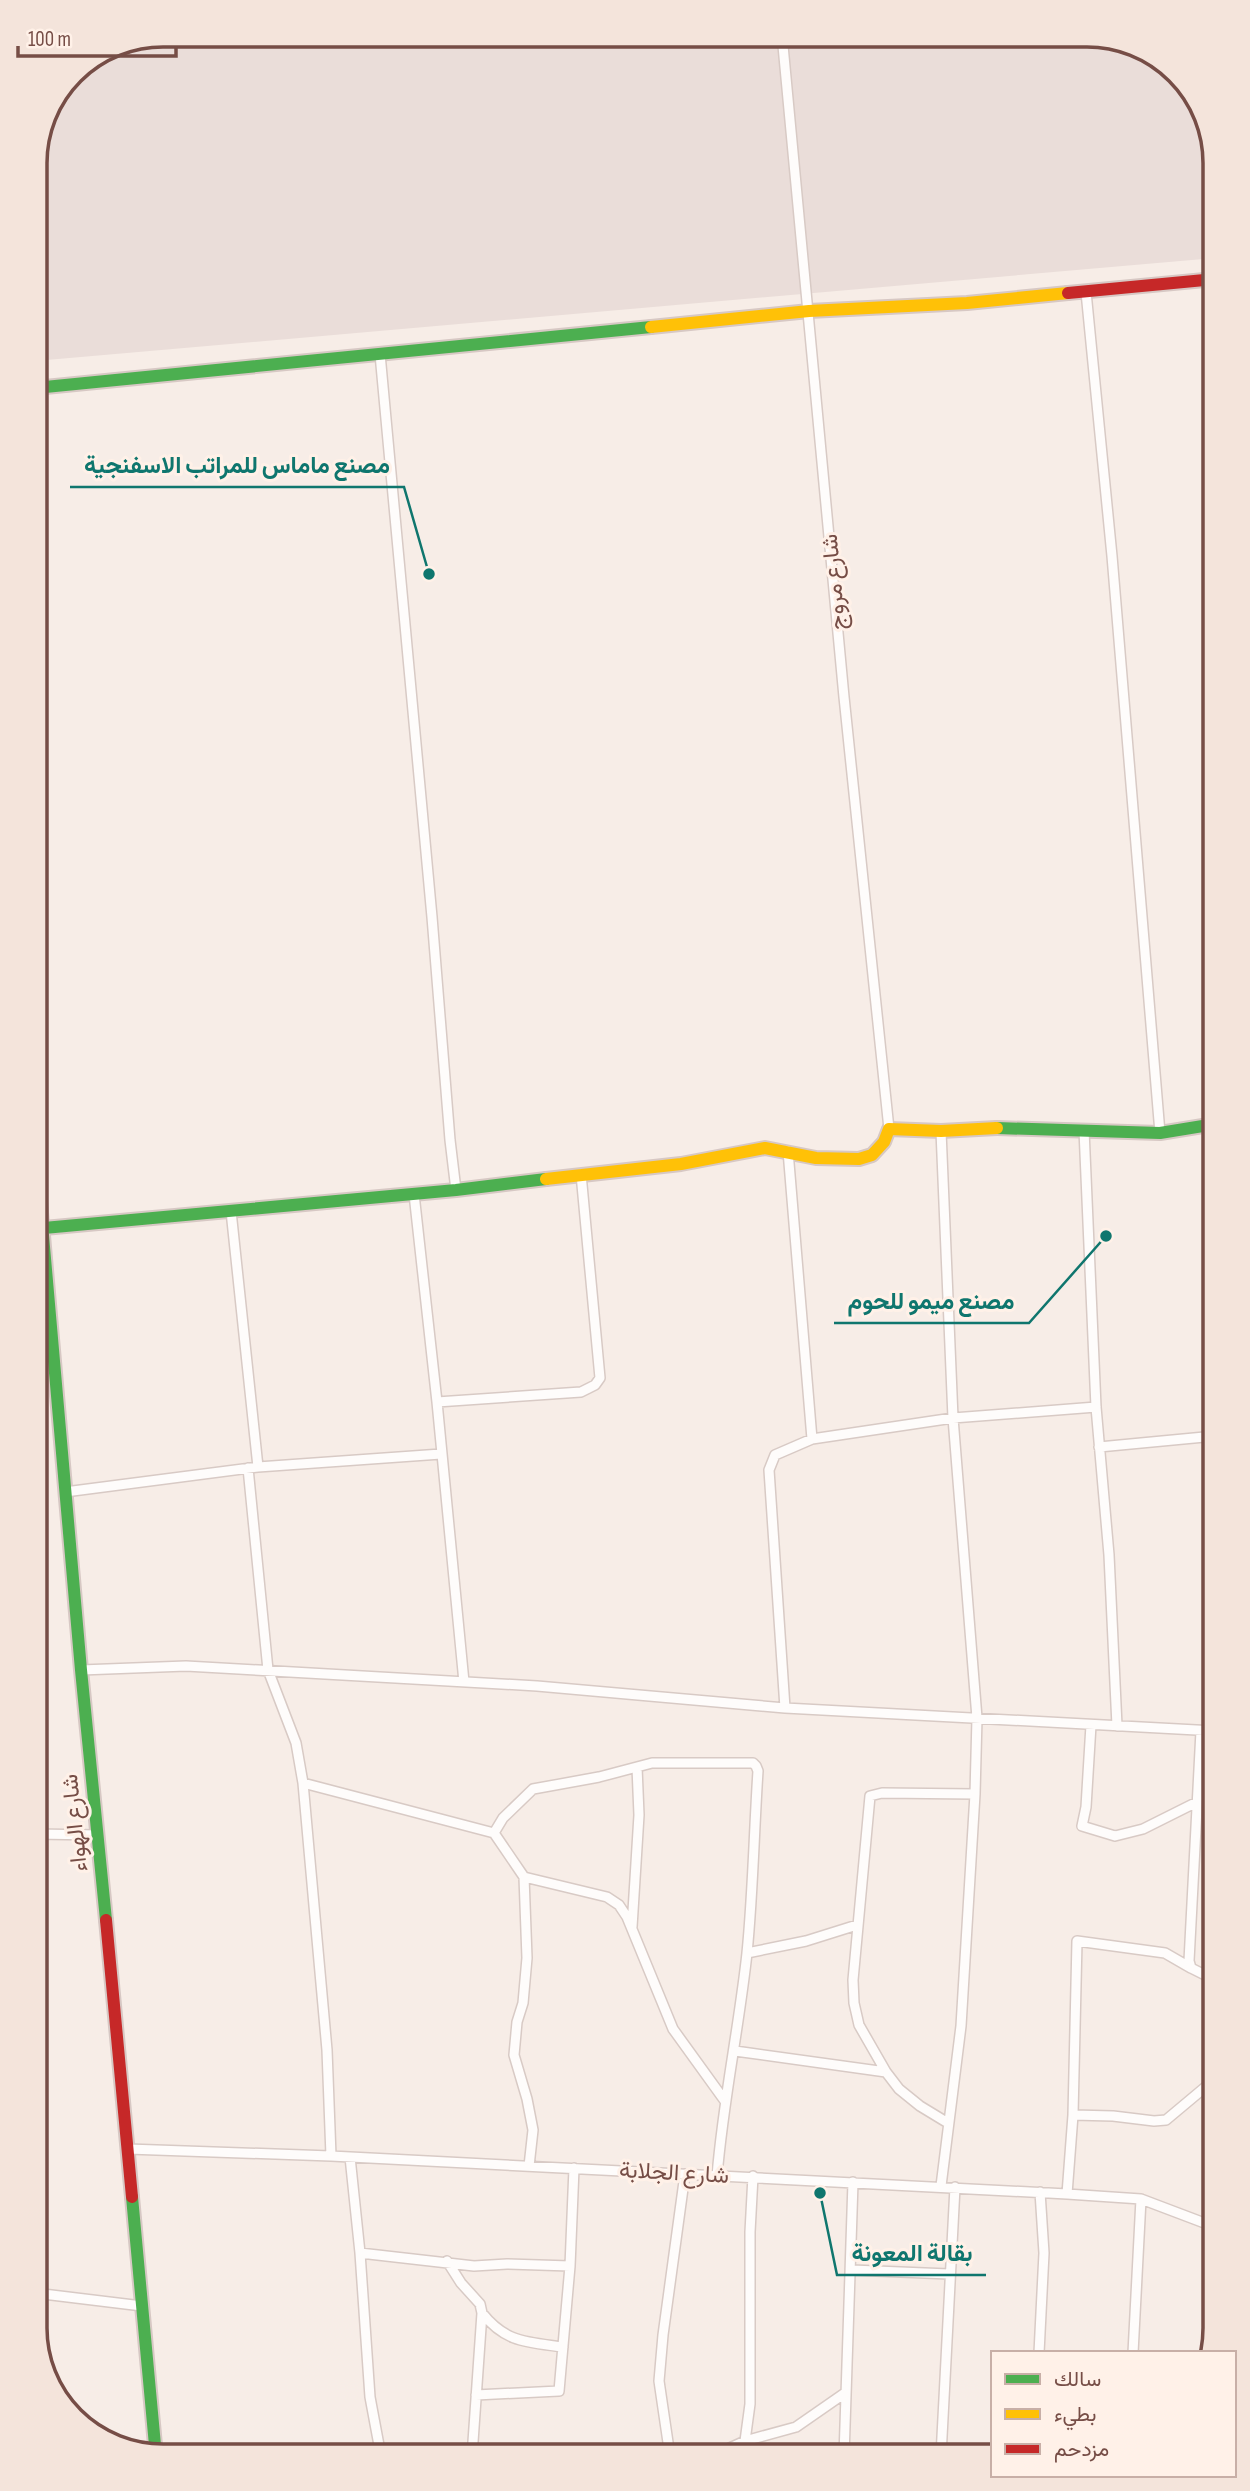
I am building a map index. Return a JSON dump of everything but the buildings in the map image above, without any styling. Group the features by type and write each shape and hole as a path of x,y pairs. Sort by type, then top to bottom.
{"street":[{"name":"شارع مروج","path":"783,47 844,697 888,1129"},
{"path":"47,387 808,311 967,303 1203,280"},
{"path":"1086,292 1112,556 1160,1133"},
{"path":"380,354 449,1127 457,1190"},
{"path":"47,1228 457,1190 681,1164 765,1148 816,1158 859,1159 872,1155 884,1142 888,1129 1004,1128 1160,1133 1203,1126"},
{"path":"941,1130 953,1418 977,1718 961,2025 941,2186"},
{"path":"1084,1130 1096,1407 1109,1555 1117,1726"},
{"path":"788,1151 812,1439"},
{"path":"437,1402 581,1392 595,1385 600,1378 581,1174"},
{"path":"414,1194 464,1682"},
{"path":"231,1211 268,1670 296,1742 303,1783 327,2050 331,2156"},
{"name":"شارع الهواء","path":"47,1266 80,1670 155,2444"},
{"path":"785,1708 769,1470 775,1455 812,1439 953,1418 1096,1407"},
{"path":"1099,1447 1203,1437"},
{"path":"65,1492 253,1467 441,1454"},
{"path":"80,1670 186,1666 268,1670 464,1682 785,1708 1200,1731 1189,1961 1191,1968"},
{"path":"1091,1725 1083,1826 1115,1836 1143,1829 1198,1802"},
{"path":"494,1833 503,1818 533,1789 652,1763 752,1763 756,1766 758,1771 747,1953 717,2176"},
{"path":"632,1933 639,1815 637,1767"},
{"path":"303,1783 494,1833 524,1877 527,1958 514,2055 533,2130 529,2166"},
{"path":"948,2123 899,2089 859,2025 853,1980 857,1925 870,1796 882,1793 975,1794"},
{"path":"47,1834 98,1835"},
{"path":"524,1877 607,1897 623,1911 673,2029 725,2101"},
{"path":"747,1953 806,1941 857,1925"},
{"path":"1067,2193 1073,2115 1077,1941 1165,1953 1203,1974"},
{"path":"734,2051 886,2072"},
{"path":"1073,2115 1166,2120 1203,2089"},
{"name":"شارع الجلابة","path":"128,2149 331,2156 1067,2193 1141,2199 1203,2222"},
{"path":"350,2157 370,2398 379,2444"},
{"path":"476,2395 559,2391 570,2266 574,2168"},
{"path":"668,2444 659,2381 685,2174"},
{"path":"745,2441 751,2403 750,2232 753,2176"},
{"path":"844,2444 853,2182"},
{"path":"942,2444 955,2187"},
{"path":"1039,2351 1044,2253 1040,2192"},
{"path":"1133,2351 1141,2199"},
{"path":"360,2253 474,2266 570,2266"},
{"path":"447,2261 461,2283 480,2304 482,2313 473,2444"},
{"path":"852,2270 949,2274"},
{"path":"47,2294 142,2306"},
{"path":"482,2313 508,2337 522,2342 563,2347"},
{"path":"738,2444 796,2427 845,2393"}],"shaded area":[{"path":"1095,47 1124,53 1151,67 1174,87 1194,119 1201,140 1203,163 1203,259 47,360 47,155 59,112 71,92 105,63 126,53 148,48"}],"traffic: fast":[{"path":"47,387 651,327"},
{"path":"997,1128 1160,1133 1203,1126"},
{"path":"47,1228 456,1190 546,1179"},
{"path":"47,1281 106,1920"},
{"path":"132,2197 155,2444"}],"traffic: slow":[{"path":"651,327 809,311 967,303 1068,293"},
{"path":"546,1179 681,1164 765,1148 816,1158 859,1159 872,1155 884,1142 889,1129 941,1131 997,1128"}],"traffic: jam":[{"path":"1068,293 1203,280"},
{"path":"106,1920 132,2197"}],"place":[{"name":"مصنع ماماس للمراتب الاسفنجية","path":"429,574"},
{"name":"مصنع ميمو للحوم","path":"1106,1236"},
{"name":"بقالة المعونة","path":"820,2193"}]}
